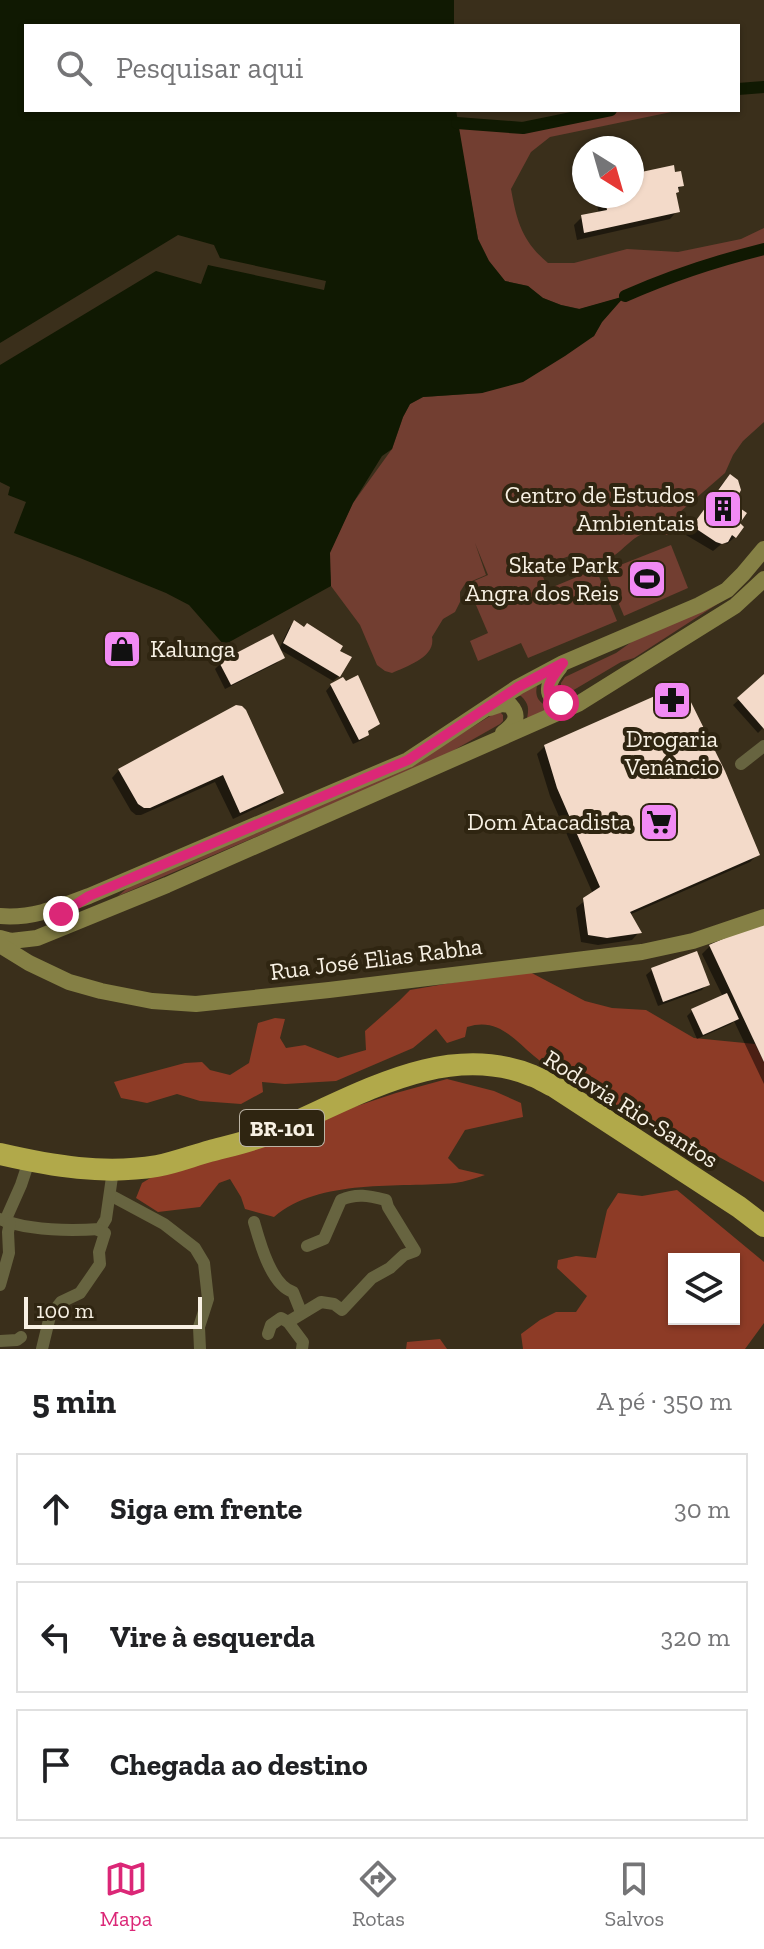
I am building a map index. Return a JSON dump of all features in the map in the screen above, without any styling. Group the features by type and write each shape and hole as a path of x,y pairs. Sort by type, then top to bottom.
{"highway":[{"name":"Rodovia Rio-Santos","path":"0,1154 66,1167 113,1170 158,1166 265,1136 371,1089 423,1070 465,1065 503,1067 534,1076 555,1087 764,1226"}],"main road":[{"path":"0,916 41,913 89,896 408,760 518,687 563,663 727,590 764,549"},
{"path":"0,938 11,941 37,938 167,885 578,704 735,606 764,579"},
{"path":"563,663 550,681 549,695 554,701 578,704"},
{"path":"479,712 502,704 510,705 515,710 517,718 514,725 492,741"},
{"path":"29,963 37,938 61,914 89,896"},
{"name":"Rua José Elias Rabha","path":"0,945 69,982 152,1001 196,1004 642,952 693,941 764,917"}],"street":[{"path":"741,764 764,746"},
{"path":"0,1285 9,1253 5,1221 29,1161"},
{"path":"98,1230 106,1219 113,1170"},
{"path":"110,1195 164,1224 195,1248 204,1263 208,1299 199,1327 200,1349"},
{"path":"268,1334 271,1325 321,1302 334,1304 342,1310 372,1278 404,1255 415,1251 386,1200 365,1195 352,1195 341,1200 324,1239 307,1246"},
{"path":"5,1221 105,1233 99,1252 100,1264 80,1293 61,1302 50,1316 42,1349"},
{"path":"254,1222 276,1278 287,1291 293,1292 301,1312"},
{"path":"287,1291 284,1320 303,1342 302,1349"},
{"path":"0,1341 21,1337"}],"shaded area":[{"path":"0,0 454,0 454,24 24,24 24,112 456,112 478,239 489,261 505,281 528,286 543,298 579,309 625,296 594,336 523,382 482,393 423,397 410,404 392,449 382,456 353,503 330,553 331,586 224,645 189,605 14,533 26,502 8,495 10,487 0,482 0,365 156,271 201,284 208,265 324,290 326,281 220,258 214,245 178,235 0,343"},
{"path":"601,112 671,112 550,137 531,152 511,189 516,211 532,247 548,263 574,263 627,249 678,252 741,239 764,228 764,422 743,441 725,473 680,512 672,533 644,533 602,562 572,555 539,567 548,589 596,569 617,621 528,658 521,643 478,661 470,641 488,633 467,584 488,575 475,543 486,575 465,584 455,612 443,619 432,637 430,650 412,664 392,673 377,665 360,625 331,586 329,553 353,503 392,449 410,404 423,397 482,393 594,336 623,297 580,309 561,305 543,298 528,286 505,281 489,261 478,239 457,123 523,128"},
{"name":"Skate Park Angra dos Reis","path":"671,545 688,588 624,616 605,571"},
{"path":"733,594 634,658 621,662 572,691 564,691 561,687 565,677 616,653 640,636"},
{"path":"537,686 539,700 552,707 527,719 526,701 521,696 513,695"},
{"path":"500,712 503,721 500,724 440,758 118,896 131,885 435,750"},
{"path":"526,970 585,1001 612,1008 646,1010 694,1038 755,1044 764,1062 764,1182 700,1147 593,1096 553,1071 504,1031 487,1025 467,1027 465,1037 447,1043 436,1029 413,1048 336,1081 262,1082 263,1092 241,1104 200,1101 177,1094 147,1103 121,1098 114,1082 185,1063 202,1062 210,1070 230,1075 249,1063 258,1023 275,1018 285,1019 280,1038 286,1048 305,1045 338,1058 366,1050 365,1031 410,990"},
{"path":"447,1079 494,1091 521,1103 523,1117 465,1130 448,1158 459,1169 485,1175 455,1183 337,1190 292,1205 274,1217 245,1209 230,1179 219,1183 200,1207 158,1212 136,1198 142,1183 162,1171"},
{"path":"677,1190 764,1262 764,1323 745,1349 523,1349 521,1334 556,1312 576,1312 587,1296 557,1268 558,1260 576,1256 596,1258 607,1210 618,1193 642,1196"},
{"path":"440,1339 447,1349 406,1349 407,1342"}],"building":[{"path":"674,165 675,172 681,171 684,186 678,187 679,192 676,193 680,212 584,233 581,215 607,208 644,208 644,171"},
{"name":"Centro de Estudos Ambientais","path":"730,474 738,480 741,490 734,504 747,513 740,523 744,527 736,538 732,535 728,542 722,544 692,526"},
{"path":"294,620 304,627 307,623 343,646 340,651 352,657 340,677 283,643"},
{"path":"273,634 285,658 231,685 219,662"},
{"path":"764,674 764,729 737,698"},
{"path":"358,675 380,724 359,740 330,684 343,677 346,681"},
{"name":"Dom Atacadista","path":"682,684 725,771 760,855 630,912 642,933 607,938 588,935 583,898 600,887 557,788 544,745"},
{"path":"236,705 246,710 284,793 240,813 223,775 150,808 138,804 118,769"},
{"path":"764,921 764,1062 709,945"},
{"path":"697,951 710,985 663,1002 651,968"},
{"path":"727,993 739,1019 703,1035 691,1009"}],"waterway":[{"path":"740,89 764,87"},
{"path":"457,123 523,128 601,112"},
{"path":"625,296 693,270 764,249"}],"place":[{"name":"Centro de Estudos Ambientais","path":"723,509"},
{"name":"Skate Park Angra dos Reis","path":"647,579"},
{"name":"Kalunga","path":"122,649"},
{"name":"Drogaria Venâncio","path":"672,700"},
{"name":"Dom Atacadista","path":"659,822"}],"route":[{"path":"61,914 89,896 408,760 518,687 563,663 548,688 554,701 561,703"}]}
